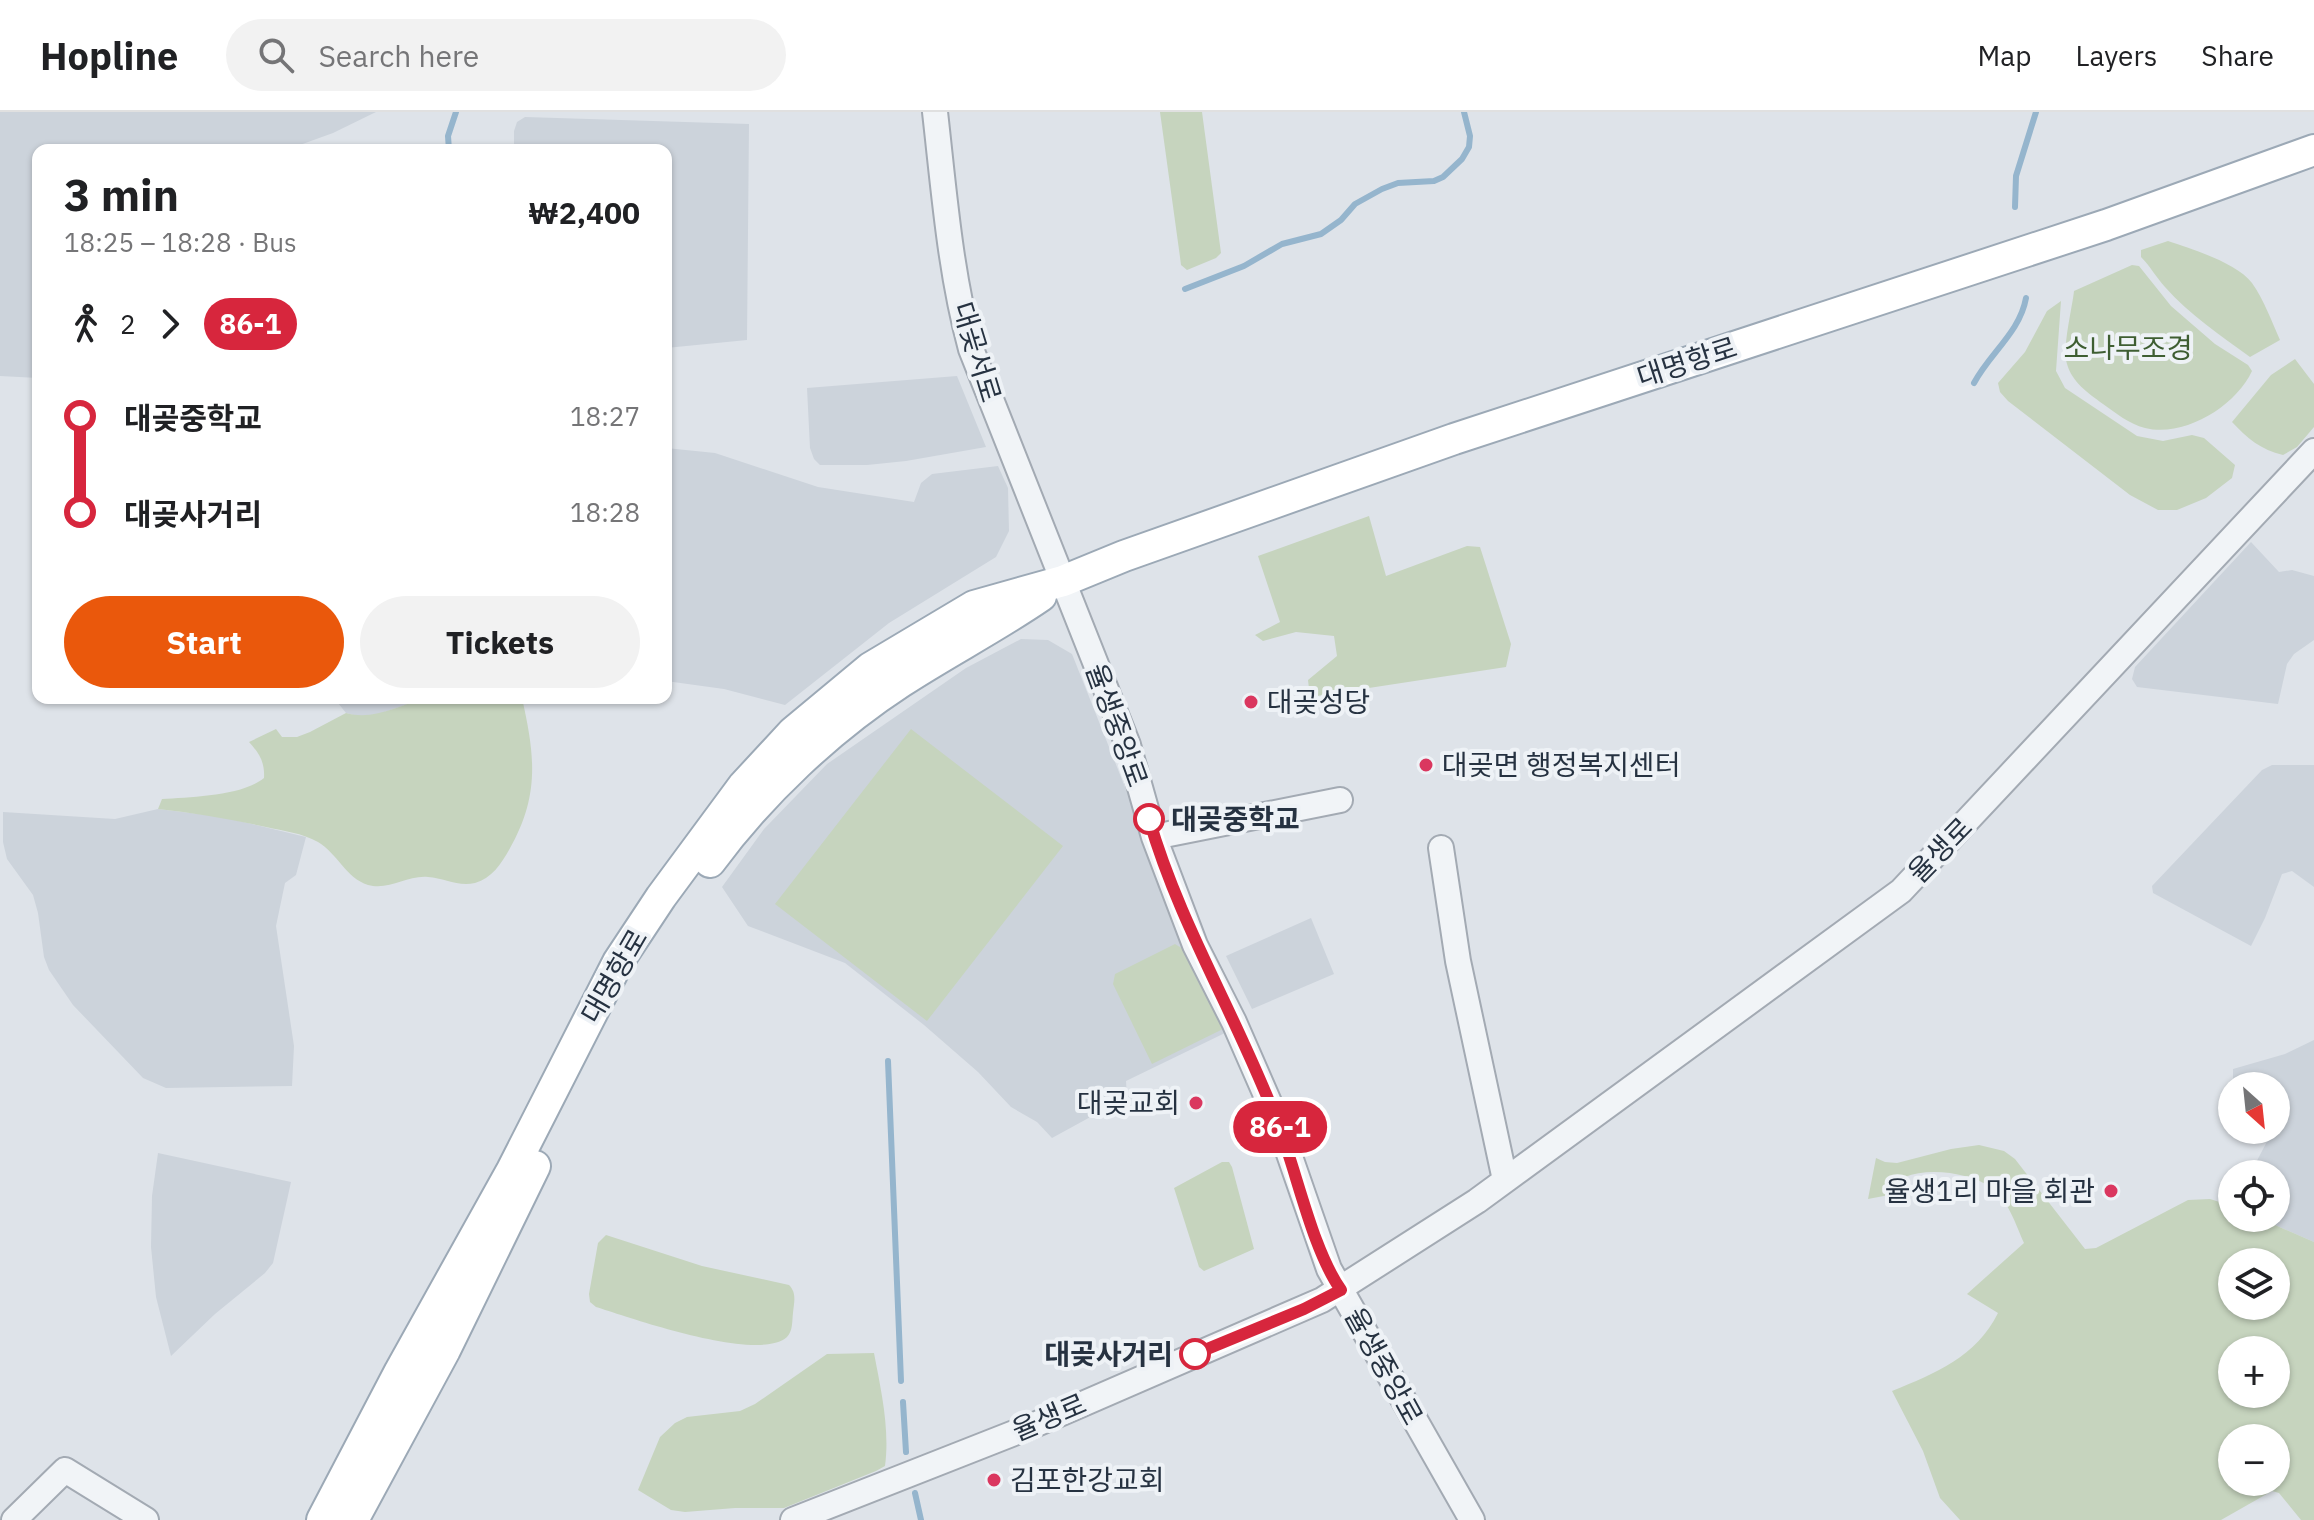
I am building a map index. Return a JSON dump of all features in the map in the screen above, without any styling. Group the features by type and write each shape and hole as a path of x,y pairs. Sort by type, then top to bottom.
{"main road":[{"name":"대명항로","path":"322,1520 400,1371 512,1170 618,962 661,897 743,786 793,732 870,668 974,606 1063,581 1124,556 1454,439 2106,225 2314,150"},
{"name":"대명항로","path":"353,1520 445,1350 593,1050 637,970 726,842 762,801 820,745 858,714 899,683 994,628 1063,581"}],"street":[{"name":"대곶서로","path":"935,112 962,314 982,378 1063,581"},
{"name":"율생로","path":"793,1520 1032,1426 1304,1309 1341,1290 1438,1228 1901,891 2314,451"},
{"name":"율생중앙로","path":"1063,581 1128,745 1154,837 1195,945 1234,1022 1279,1125 1332,1276 1472,1520"},
{"path":"1154,837 1340,800"},
{"path":"1441,848 1458,961 1505,1180"},
{"path":"14,1520 65,1470 146,1520"}],"shaded area":[{"path":"0,112 376,112 303,144 32,144 32,378 0,376"},
{"path":"525,117 749,124 747,340 672,347 672,144 514,144 517,122"},
{"path":"957,376 986,447 867,465 820,465 814,459 810,448 807,388"},
{"path":"672,449 715,453 818,487 914,502 921,483 932,474 998,466 1008,488 1009,531 996,557 889,623 785,705 724,689 672,682"},
{"path":"2251,542 2279,572 2292,570 2314,576 2314,640 2294,654 2287,664 2278,704 2137,687 2132,679 2135,667"},
{"name":"대곶중학교","path":"1021,639 1048,640 1072,654 1227,1032 1126,1081 1127,1097 1052,1138 1037,1122 1011,1107 978,1072 924,1025 845,963 748,926 722,887 764,829 827,764 966,668"},
{"path":"339,704 408,704 373,716 346,713"},
{"path":"2272,765 2314,765 2314,887 2292,871 2282,874 2251,946 2153,893 2152,886 2262,770"},
{"path":"158,809 223,817 306,837 296,875 285,883 276,926 294,1046 292,1086 166,1088 143,1078 73,1005 49,970 33,895 7,859 3,842 3,812 115,819"},
{"path":"1311,918 1334,974 1252,1009 1226,956"},
{"path":"2314,1040 2314,1242 2290,1232 2290,1160 2257,1160 2266,1144 2290,1144 2290,1072 2233,1072 2233,1069 2285,1054"},
{"path":"158,1153 291,1182 273,1263 171,1356 156,1297 151,1247 152,1196"}],"green space":[{"path":"1160,112 1202,112 1221,253 1187,270 1181,265"},
{"name":"소나무조경","path":"2168,241 2213,258 2245,276 2260,297 2280,340 2250,357 2184,306 2141,257 2141,250"},
{"name":"소나무조경","path":"2132,265 2139,266 2171,306 2252,371 2234,396 2192,424 2160,430 2134,424 2086,391 2069,370 2066,348 2074,291"},
{"name":"소나무조경","path":"2061,301 2056,371 2065,388 2137,436 2163,441 2192,435 2204,438 2235,465 2232,478 2206,498 2177,510 2158,510 2130,495 2008,401 2000,392 1998,383 2025,352 2047,311"},
{"name":"소나무조경","path":"2295,359 2314,384 2314,427 2297,447 2283,455 2255,443 2232,422 2271,375"},
{"path":"1369,516 1386,576 1467,546 1480,547 1511,644 1506,667 1310,697 1308,680 1337,656 1334,636 1296,632 1263,641 1255,635 1280,622 1258,556"},
{"path":"407,704 523,704 532,757 526,812 503,860 486,878 463,884 420,877 383,886 368,885 354,877 325,847 306,836 158,809 162,799 230,792 264,778 261,758 249,742 276,729 282,737 297,737 346,713 376,714"},
{"path":"911,729 1063,846 927,1021 775,904"},
{"path":"1175,944 1183,949 1223,1029 1152,1064 1113,984 1115,974"},
{"path":"1979,1145 2004,1151 2015,1159 2085,1249 2096,1248 2188,1200 2210,1199 2218,1202 2218,1232 2290,1232 2314,1242 2314,1520 2301,1520 2281,1496 2290,1496 2290,1424 2218,1424 2218,1496 2263,1496 2221,1520 1960,1520 1940,1498 1923,1451 1892,1391 1953,1362 1978,1341 1998,1313 1967,1294 2024,1243 1998,1193 1962,1175 1938,1172 1915,1174 1900,1180 1889,1195 1868,1199 1876,1158 1897,1163"},
{"path":"1222,1162 1229,1162 1232,1167 1254,1249 1204,1271 1199,1267 1174,1188"},
{"path":"606,1235 702,1266 789,1285 794,1298 789,1335 772,1344 723,1342 596,1307 590,1302 589,1294 598,1243"},
{"path":"874,1353 886,1424 885,1466 784,1508 685,1512 671,1510 638,1490 660,1437 675,1423 687,1417 740,1411 827,1354"}],"waterway":[{"path":"449,144 456,112"},
{"path":"1185,289 1244,266 1282,244 1321,234 1341,220 1355,204 1382,189 1398,183 1434,181 1443,177 1462,159 1469,147 1470,136 1464,112"},
{"path":"2015,207 2016,176 2036,112"},
{"path":"1974,383 2018,321 2026,298"},
{"path":"888,1061 901,1381"},
{"path":"903,1402 906,1452"},
{"path":"915,1493 921,1520"}],"bus line":[{"name":"86-1","path":"1149,819 1195,945 1234,1022 1279,1125 1332,1276 1341,1290 1304,1309 1195,1354"}],"place":[{"name":"대곶성당","path":"1251,702"},
{"name":"대곶면 행정복지센터","path":"1426,765"},
{"name":"대곶중학교","path":"1149,819"},
{"name":"대곶교회","path":"1196,1103"},
{"name":"율생1리 마을 회관","path":"2111,1191"},
{"name":"대곶사거리","path":"1195,1354"},
{"name":"김포한강교회","path":"994,1480"}]}
